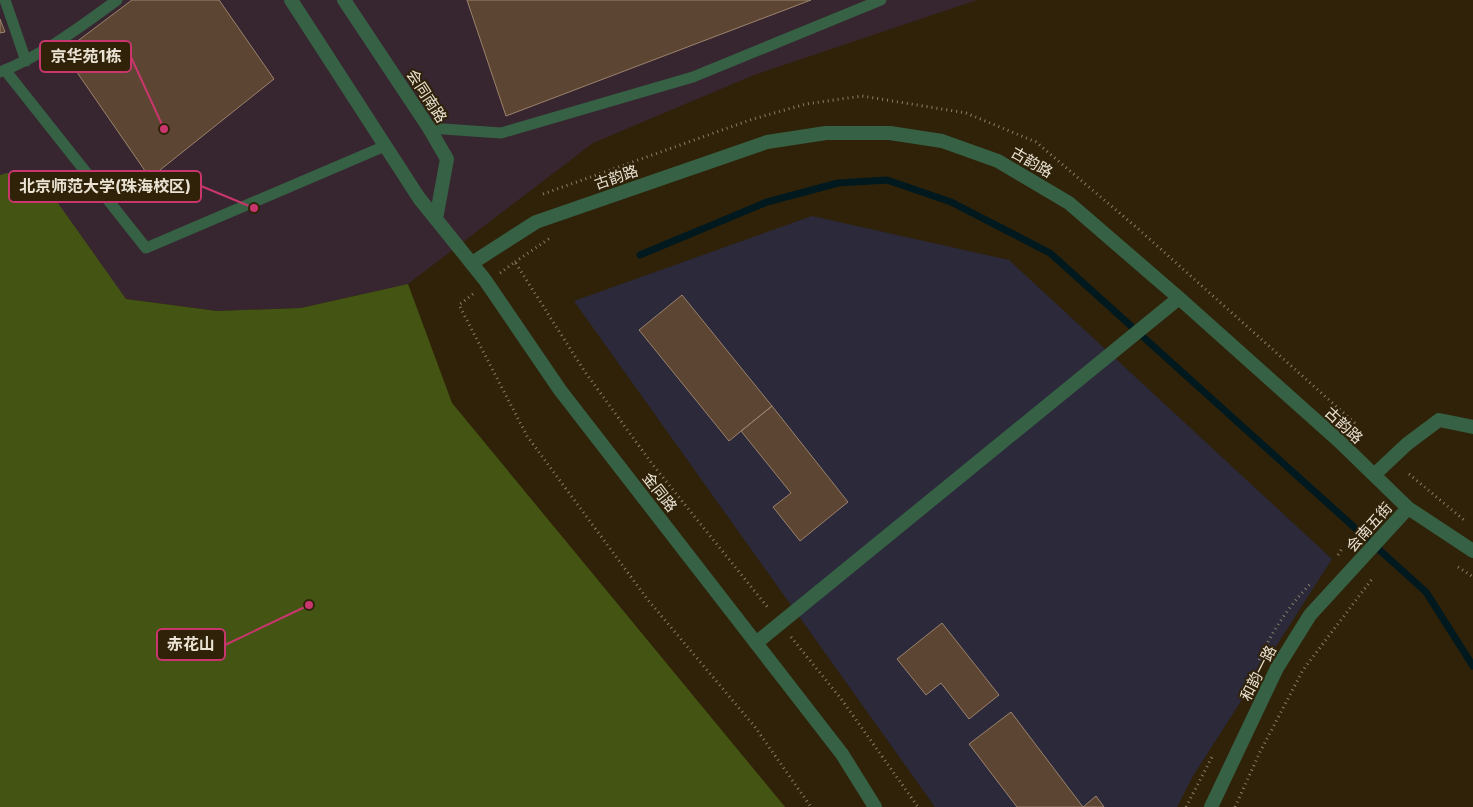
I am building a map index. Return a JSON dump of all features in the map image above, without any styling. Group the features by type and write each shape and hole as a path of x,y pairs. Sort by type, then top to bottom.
{"street":[{"path":"291,0 385,146"},
{"name":"会同南路","path":"344,0 429,128 446,159 436,219"},
{"name":"古韵路","path":"472,263 536,222 767,142 826,132 890,134 942,141 998,162 1069,203 1339,441 1408,508 1473,551"},
{"name":"金同路","path":"385,146 419,198 487,283 560,390 842,754 875,807"},
{"path":"756,643 779,622 1179,298"},
{"path":"1374,475 1407,444 1439,420 1473,427"},
{"name":"会南五街","path":"1354,567 1408,508"},
{"name":"和韵一路","path":"1211,807 1277,668 1310,616 1354,567"}],"lane":[{"path":"5,0 26,61"},
{"path":"117,0 54,45 26,61 3,71 146,248 385,146"},
{"path":"429,128 500,133 693,77 881,0"}],"path":[{"path":"543,194 753,119 806,104 862,96 966,113 1036,142 1144,233 1356,424"},
{"path":"556,234 458,305 527,436 648,600 755,727 811,807"},
{"path":"515,262 585,372 653,465 842,700 918,807"},
{"path":"1410,474 1464,520"},
{"path":"1458,567 1473,576"},
{"path":"1234,807 1260,752 1303,670 1372,579"}],"shaded area":[{"path":"0,0 977,0 754,75 593,143 408,284 301,308 217,311 126,299 0,273"},
{"path":"812,216 1009,260 1332,559 1193,776 1177,807 935,807 574,301"}],"green space":[{"path":"7,173 48,189 126,299 217,311 301,308 408,284 452,403 785,807 0,807 0,175"}],"building":[{"path":"132,0 219,0 274,79 150,178 63,52"},
{"path":"467,0 811,0 506,116"},
{"path":"0,19 5,32 0,33"},
{"path":"682,295 772,406 729,441 639,330"},
{"path":"772,406 848,502 800,541 773,507 791,493 741,431"},
{"path":"942,623 999,695 969,719 941,683 926,695 897,659"},
{"path":"1011,712 1083,807 1017,807 969,744"},
{"path":"1096,796 1104,807 1083,807"}],"waterway":[{"path":"640,255 767,202 838,183 887,180 951,202 1050,253 1426,592 1473,666"}],"place":[{"name":"京华苑1栋","path":"164,129"},
{"name":"北京师范大学(珠海校区)","path":"254,208"},
{"name":"赤花山","path":"309,605"}]}
